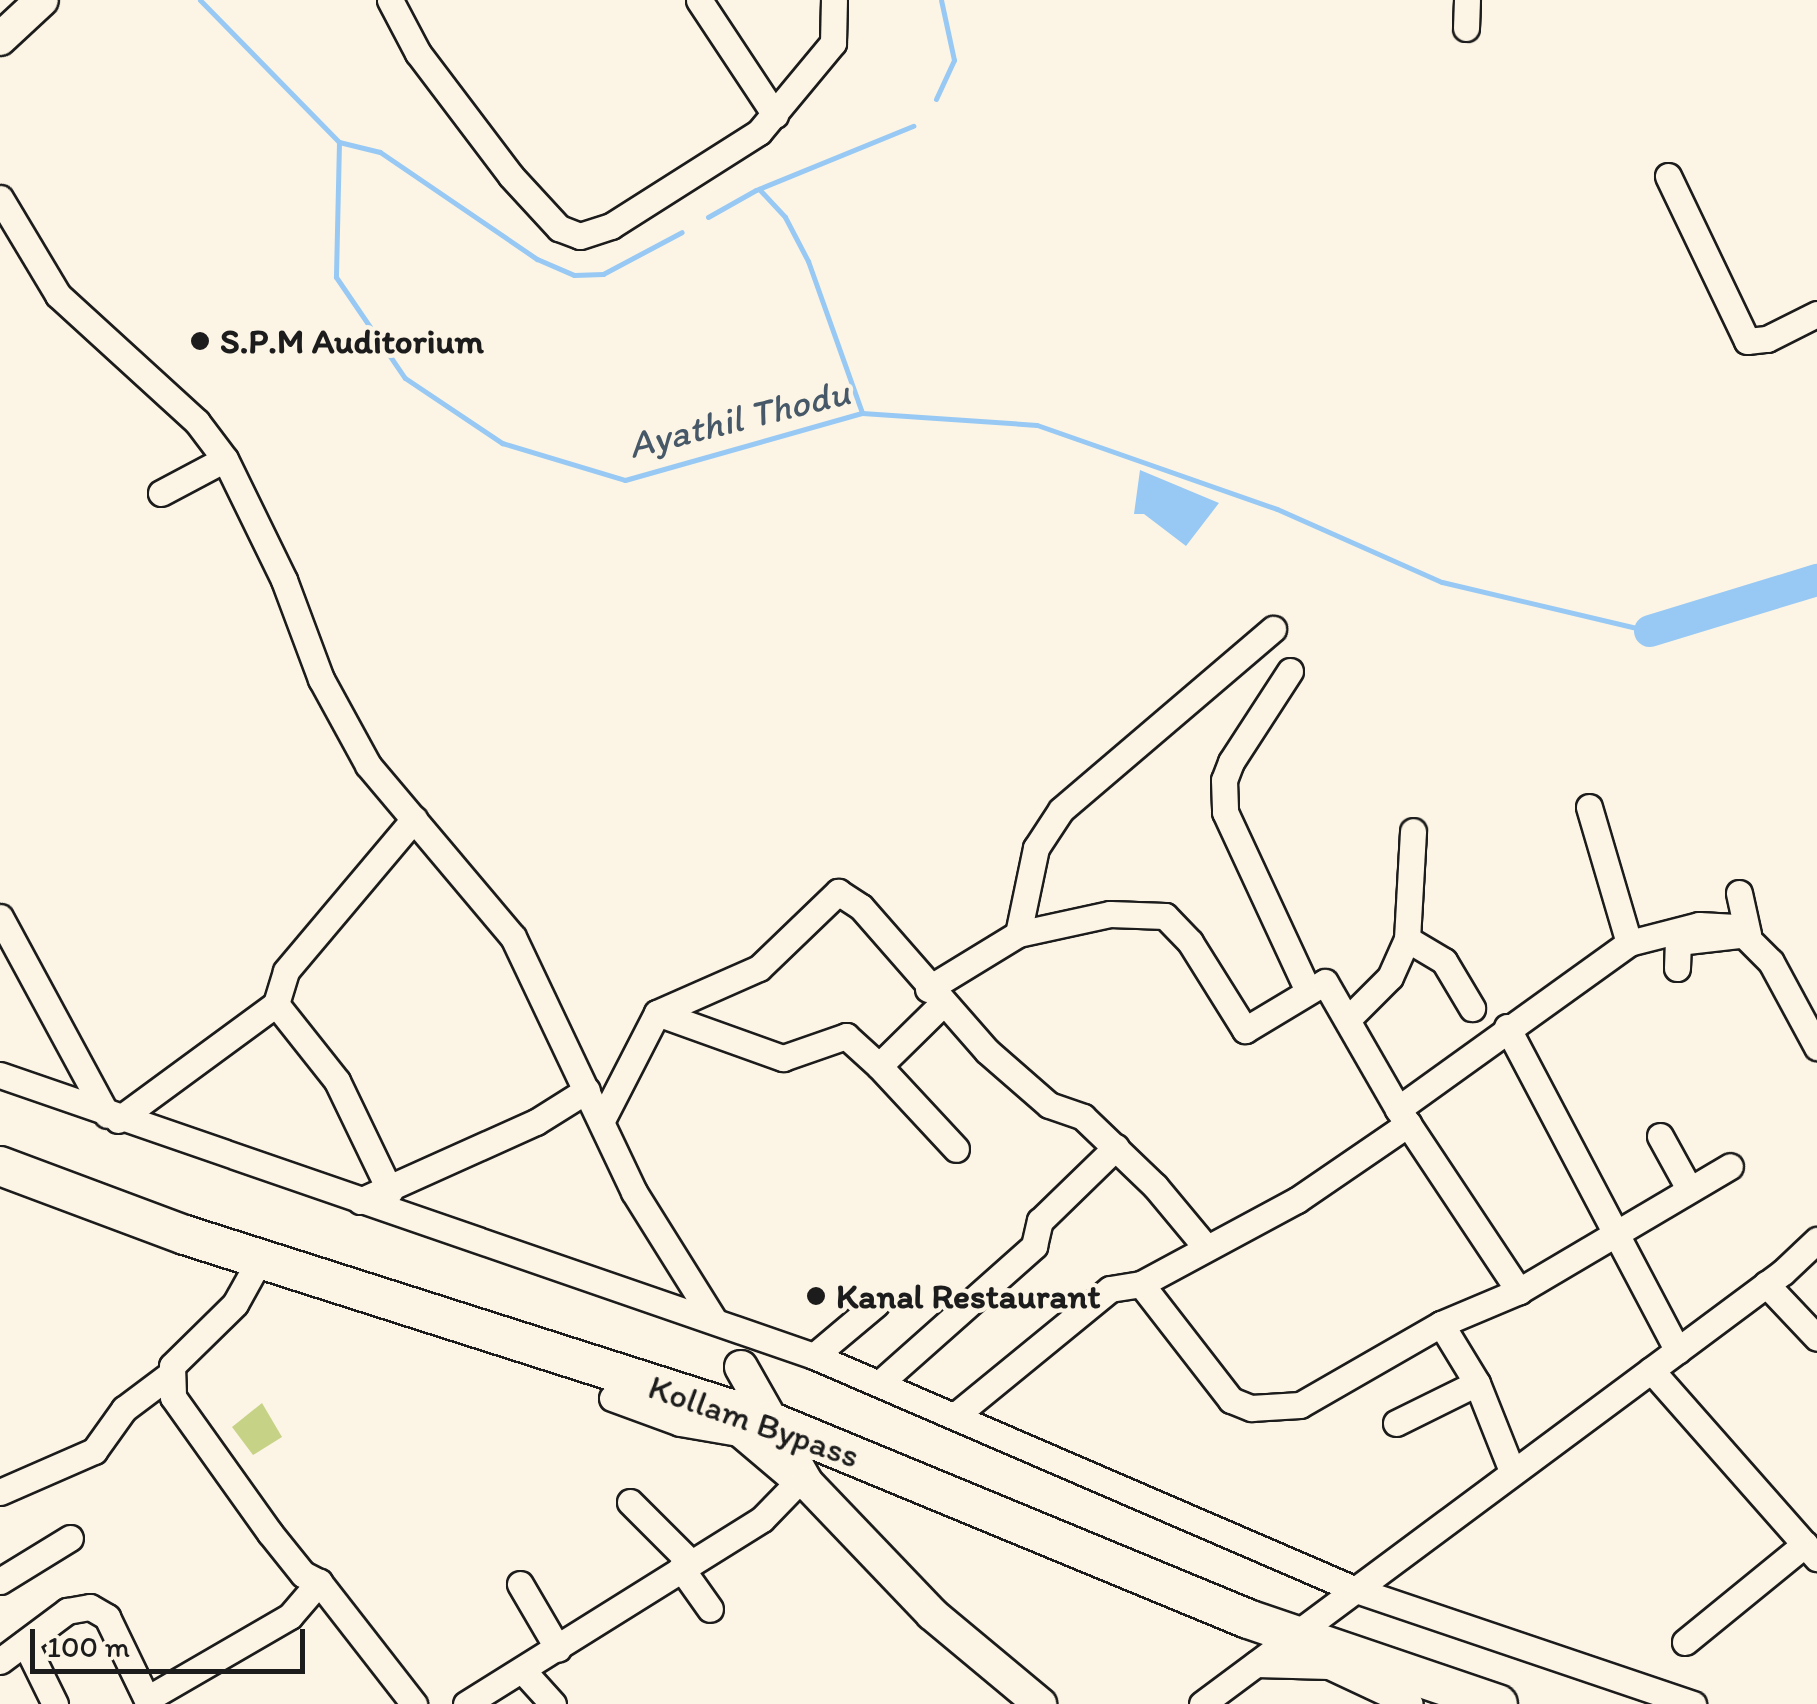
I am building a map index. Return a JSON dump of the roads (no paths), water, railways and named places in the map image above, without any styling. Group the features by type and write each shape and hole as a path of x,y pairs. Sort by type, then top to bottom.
{"highway":[{"name":"Kollam Bypass","path":"0,1166 260,1259 769,1421 1299,1637 1498,1704"}],"main road":[{"path":"0,39 42,0"},
{"path":"742,1367 802,1483 932,1614 1040,1704"}],"street":[{"path":"390,0 418,53 511,176 559,228 580,236 611,226 712,167 775,115 833,43 834,0"},
{"path":"699,0 775,115"},
{"path":"1466,28 1468,0"},
{"path":"1668,176 1747,342 1817,314"},
{"path":"0,198 58,295 198,422 225,459 284,580 322,679 368,765 514,937 634,1192 714,1320"},
{"path":"161,493 225,459"},
{"path":"1018,934 1047,826 1272,629"},
{"path":"1290,671 1231,762 1224,796 1234,842 1308,989"},
{"path":"1589,807 1629,943"},
{"path":"113,1118 276,1004 286,971 414,819"},
{"path":"1348,1020 1390,977 1407,938 1413,831"},
{"path":"602,1120 657,1012 759,968 838,892 862,907 935,997 1049,1105 1083,1117 1116,1147 1205,1246"},
{"path":"1739,893 1748,934"},
{"path":"879,1066 935,997 1018,934 1110,914 1165,916 1190,942 1245,1030 1308,989 1328,984 1402,1117 1519,1291"},
{"path":"0,918 113,1118"},
{"path":"956,1415 1110,1289 1141,1284 1296,1200 1402,1117 1507,1027 1629,943 1699,925 1723,923 1748,934 1771,962 1817,1047"},
{"path":"1677,968 1678,942 1748,934"},
{"path":"1407,938 1430,948 1472,1008"},
{"path":"276,1004 337,1082 390,1191"},
{"path":"657,1012 784,1058 846,1036 956,1150"},
{"path":"1507,1027 1678,1350"},
{"path":"0,1075 113,1118 814,1356 1356,1590 1693,1704"},
{"path":"360,1201 390,1191 485,1140 536,1122 587,1090"},
{"path":"1660,1136 1688,1187"},
{"path":"881,1382 1034,1246 1040,1221 1116,1147"},
{"path":"1141,1284 1210,1380 1251,1408 1300,1405 1441,1324 1519,1291 1688,1187 1730,1166"},
{"path":"1202,1704 1299,1637 1512,1471 1766,1284 1817,1240"},
{"path":"0,1492 94,1451 124,1409 168,1376 234,1304 260,1259"},
{"path":"1766,1284 1817,1338"},
{"path":"814,1356 876,1304"},
{"path":"1441,1324 1477,1383 1512,1471"},
{"path":"1651,1370 1811,1551 1685,1642"},
{"path":"168,1376 180,1408 249,1505 303,1574 318,1582 414,1704"},
{"path":"1396,1423 1477,1383"},
{"path":"466,1704 524,1672 762,1519 802,1483 738,1433 680,1422 612,1398"},
{"path":"630,1502 685,1565 710,1609"},
{"path":"0,1581 70,1538"},
{"path":"0,1660 78,1606 100,1610 148,1701 290,1616 318,1582"},
{"path":"520,1584 558,1649"},
{"path":"25,1643 55,1704"},
{"path":"1256,1664 1330,1666 1410,1704"},
{"path":"524,1672 553,1704"}],"water":[{"path":"1140,470 1219,503 1186,546 1144,514 1134,514"}],"waterway":[{"name":"Ayathil Thodu","path":"200,0 339,142 336,277 405,378 502,443 625,480 862,413 1037,425 1277,509 1442,582 1650,631"},
{"path":"936,99 954,60 941,0"},
{"path":"708,217 756,190 913,126"},
{"path":"339,142 380,152 537,259 574,275 603,274 682,232"},
{"path":"759,189 785,217 808,261 862,413"},
{"path":"1650,631 1817,580"}],"place":[{"name":"S.P.M Auditorium","path":"200,341"},
{"name":"Kanal Restaurant","path":"816,1296"}]}
